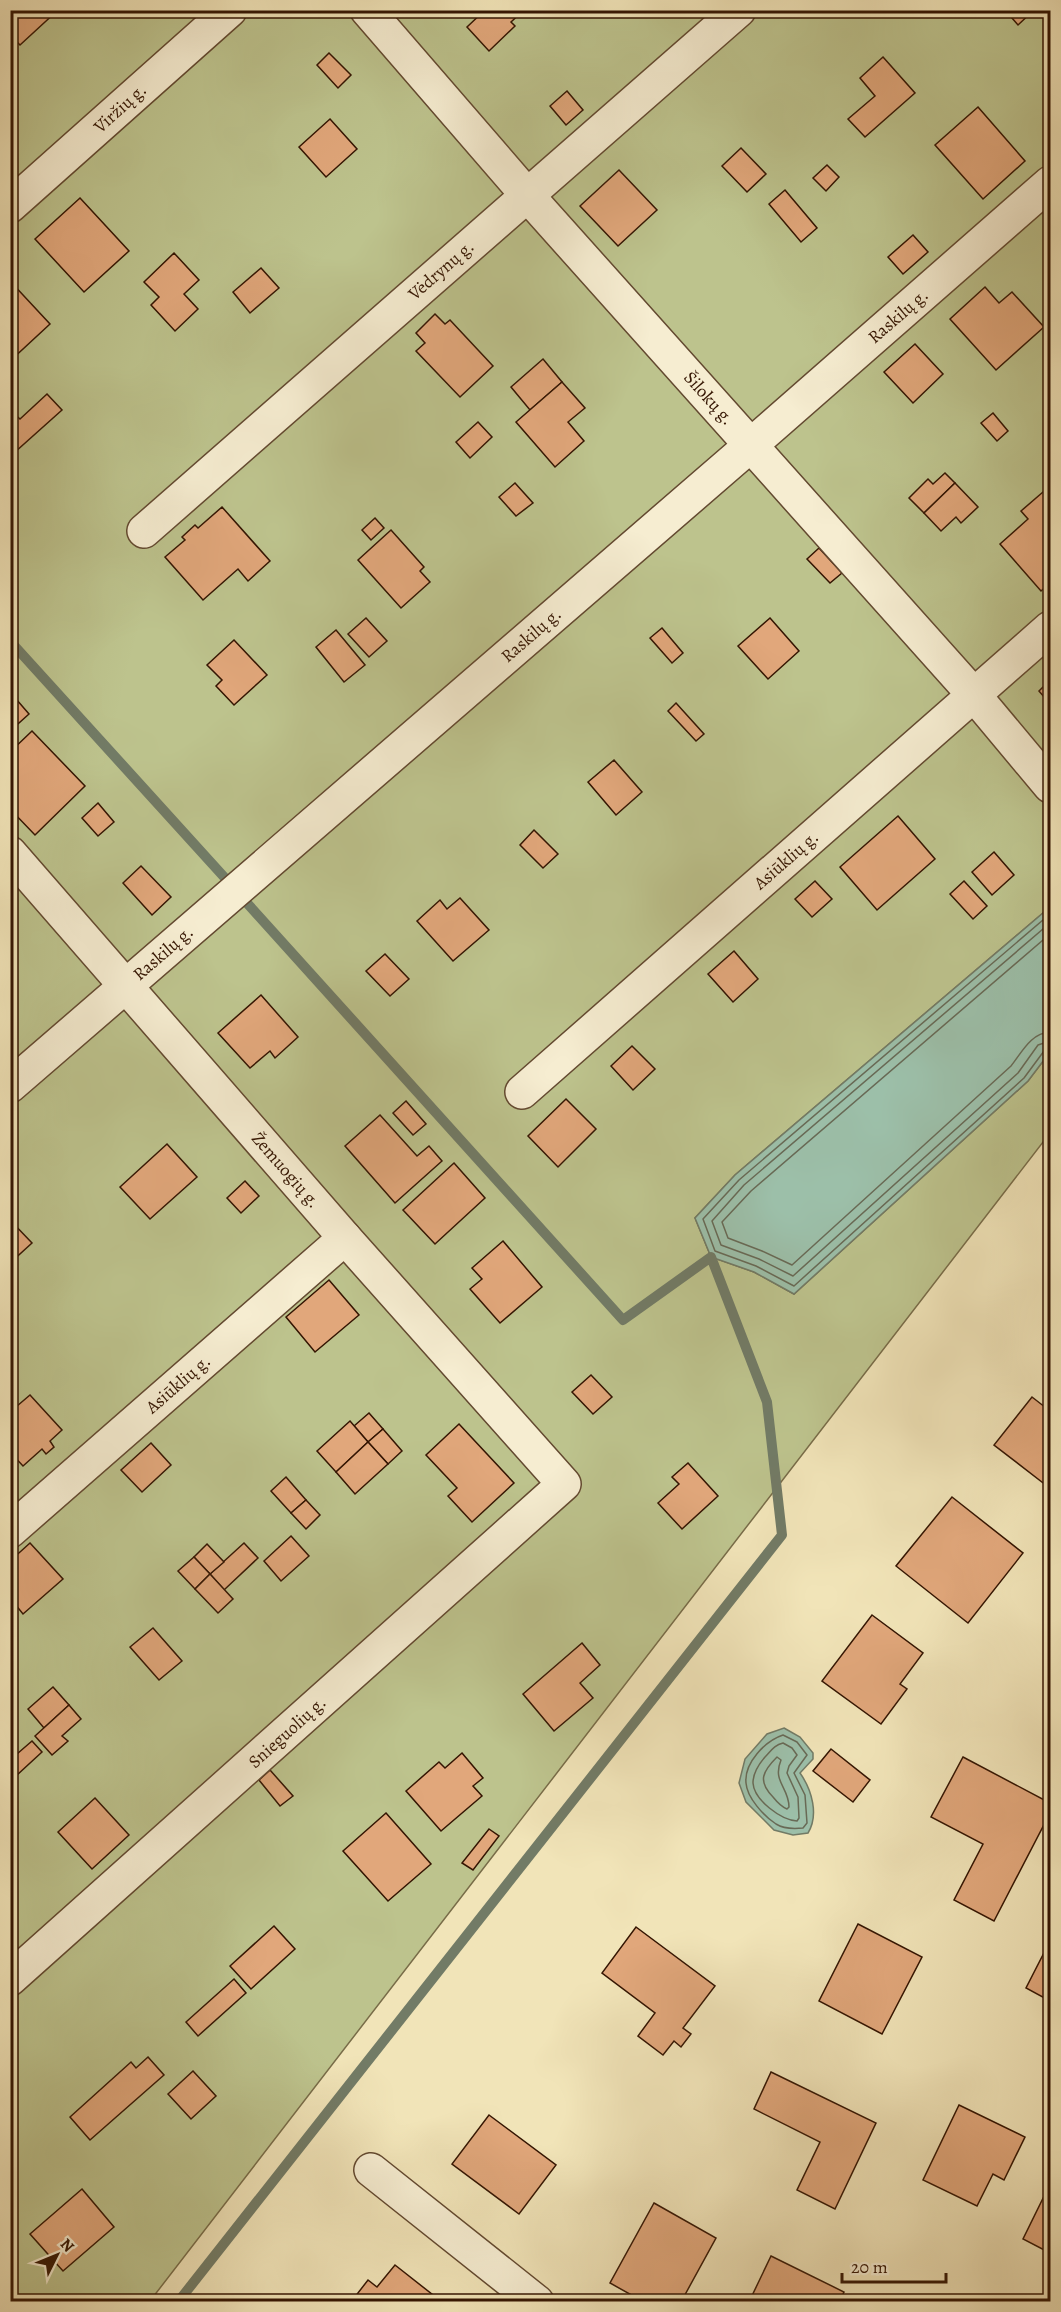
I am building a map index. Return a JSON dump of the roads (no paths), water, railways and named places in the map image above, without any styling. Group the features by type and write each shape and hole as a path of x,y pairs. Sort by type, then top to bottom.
{"street":[{"name":"Viržių g.","path":"10,206 230,10"},
{"name":"Šilokų g.","path":"367,10 527,195 974,695 1050,786"},
{"name":"Vėdrynų g.","path":"144,531 739,10"},
{"name":"Raskilų g.","path":"10,1086 751,445 1050,183"},
{"name":"Asiūklių g.","path":"522,1092 1050,628"},
{"name":"Žemuogių g.","path":"10,853 345,1238 564,1484"},
{"name":"Asiūklių g.","path":"10,1531 345,1238"},
{"name":"Snieguolių g.","path":"10,1979 564,1484"},
{"path":"370,2170 537,2301"}],"water":[{"path":"1050,907 1050,1052 1028,1081 794,1294 754,1272 711,1257 695,1218 735,1175"},
{"path":"784,1728 800,1737 813,1753 813,1759 800,1773 813,1803 813,1818 808,1833 793,1835 774,1830 746,1802 739,1783 745,1759 767,1734"}],"waterway":[{"path":"10,641 225,878"},
{"path":"178,2302 782,1535 767,1402 711,1257 623,1320 246,902"}]}
